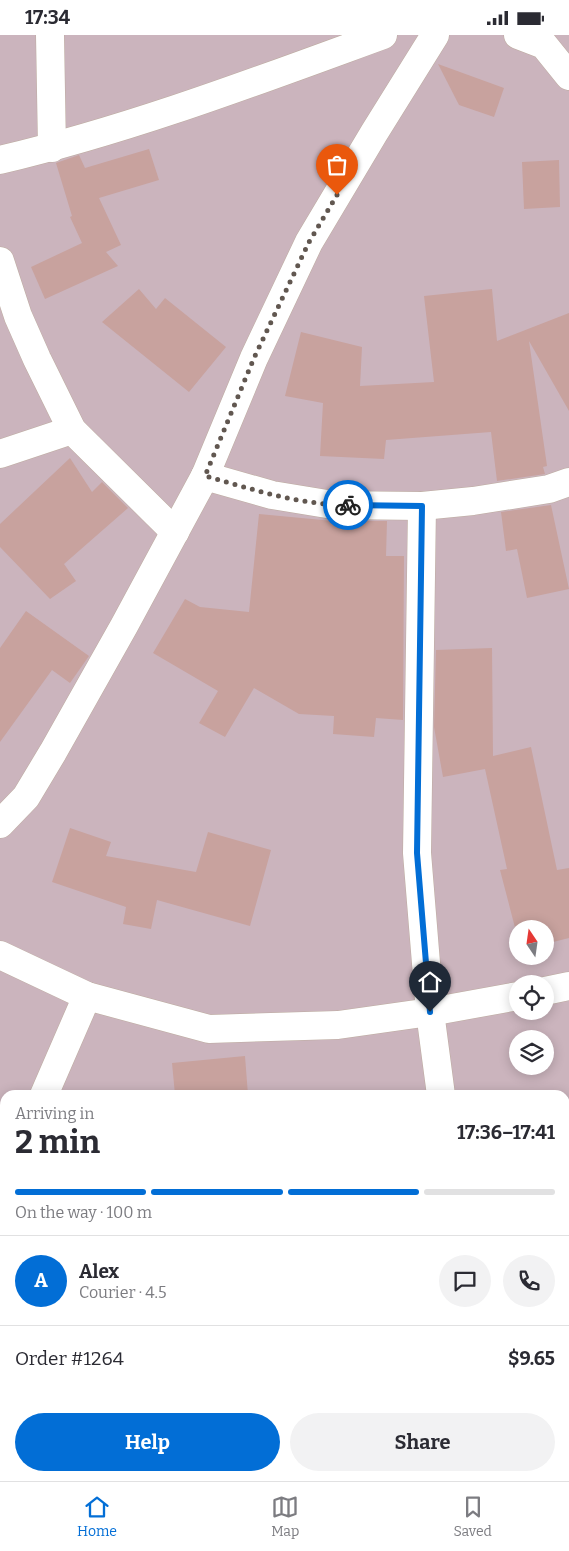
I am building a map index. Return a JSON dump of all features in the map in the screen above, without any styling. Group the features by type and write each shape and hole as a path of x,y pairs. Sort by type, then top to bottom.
{"street":[{"path":"50,35 52,148"},
{"path":"0,161 52,148 225,93 383,35"},
{"path":"0,824 26,797 54,752 205,476 254,358 309,242 374,133 436,35"},
{"path":"518,35 544,45 569,76"},
{"path":"0,261 18,315 37,359 72,430 175,532"},
{"path":"0,454 72,430"},
{"path":"205,476 272,495 333,505 422,506 474,501 549,489 569,482"},
{"path":"422,506 417,853 430,1012 440,1090"},
{"path":"0,955 87,996 209,1029 338,1025 430,1012 509,998"},
{"path":"554,989 569,986"},
{"path":"46,1090 87,996"}],"shaded area":[{"path":"0,35 569,35 569,1090 0,1090"}],"building":[{"path":"438,64 504,88 494,117 459,105"},
{"path":"149,149 159,180 99,198 121,245 106,252 118,266 45,299 31,267 82,243 70,217 72,216 56,163 79,155 85,168"},
{"path":"559,160 560,207 524,209 522,162"},
{"path":"139,289 156,309 165,298 226,347 189,392 102,322"},
{"path":"492,289 497,341 569,313 569,411 529,341 547,466 543,467 545,474 497,481 491,432 386,440 384,459 320,456 323,403 285,396 301,332 362,347 360,386 434,382 424,296"},
{"path":"70,458 92,492 102,482 128,508 64,564 76,581 50,599 0,547 0,524"},
{"path":"551,505 569,589 527,598 517,549 506,551 501,512"},
{"path":"259,514 333,521 387,521 386,556 404,556 403,720 376,718 374,737 333,734 334,716 299,714 254,688 225,737 199,723 218,691 153,653 185,599 200,607 249,612"},
{"path":"26,611 89,656 70,683 52,670 0,742 0,648"},
{"path":"492,648 493,756 531,747 557,870 569,868 569,938 554,942 554,920 513,920 500,870 507,869 485,769 443,777 434,727 436,650"},
{"path":"70,828 111,842 106,856 196,872 208,832 271,850 250,926 157,900 151,929 123,924 126,907 52,882"},
{"path":"245,1056 248,1090 175,1090 172,1063"}],"way so far":[{"path":"337,195 309,242 254,358 205,476 272,495 333,505 348,505"}],"route":[{"path":"348,505 422,506 417,853 430,1012"}]}
